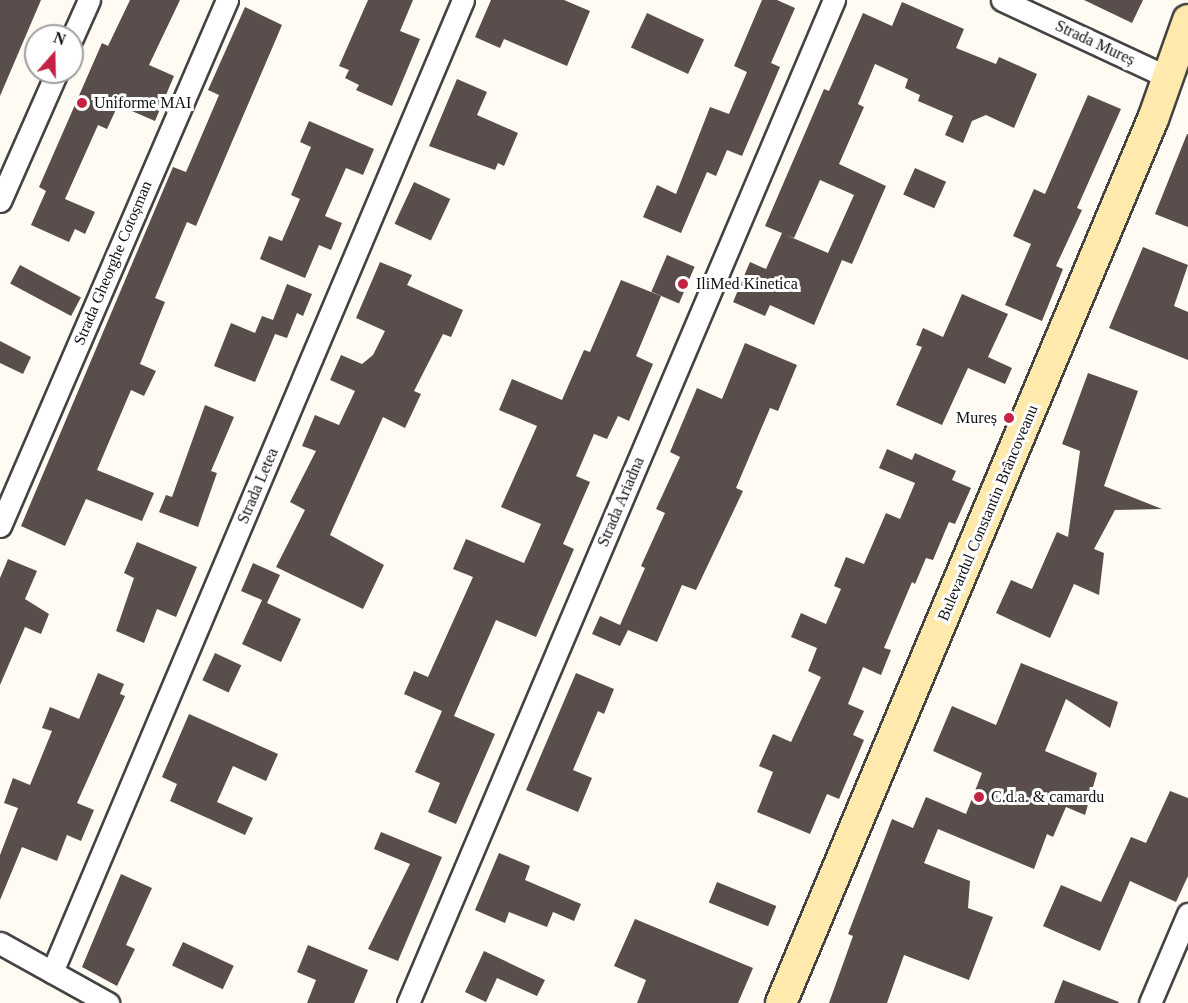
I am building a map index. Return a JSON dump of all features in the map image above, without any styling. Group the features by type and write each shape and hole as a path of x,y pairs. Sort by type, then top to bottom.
{"main road":[{"name":"Bulevardul Constantin Brâncoveanu","path":"781,1003 1149,130 1178,81 1188,20"}],"street":[{"path":"78,24 89,0"},
{"name":"Strada Gheorghe Cotoșman","path":"0,526 227,0"},
{"name":"Strada Letea","path":"52,972 463,0"},
{"name":"Strada Ariadna","path":"408,1003 834,0"},
{"name":"Strada Mureș","path":"1002,0 1178,81"},
{"path":"0,201 52,84"},
{"path":"1150,1003 1188,914"},
{"path":"0,943 108,1003"}],"building":[{"path":"0,0 41,0 31,24 24,24 24,40 0,96"},
{"path":"130,0 180,0 149,65 174,76 155,121 118,105 107,129 98,125 65,199 95,212 85,234 75,229 69,242 31,225 46,191 39,187 102,43 108,46"},
{"path":"368,0 413,0 400,31 420,39 392,106 356,90 359,85 345,78 349,70 339,66"},
{"path":"491,0 564,0 590,11 567,66 504,39 500,48 475,37"},
{"path":"762,0 777,0 795,8 771,63 780,67 742,156 727,150 716,176 707,172 681,233 643,217 657,185 676,194 710,107 729,114 747,72 734,66"},
{"path":"1084,0 1143,0 1132,23"},
{"path":"902,2 964,29 956,48 996,64 999,57 1037,74 1014,128 986,115 972,121 963,143 945,135 953,116 918,101 920,95 905,88 908,79 875,64 858,104 864,107 839,164 886,186 852,264 842,260 814,325 770,305 765,316 733,302 750,262 766,269 782,233 765,226 824,89 829,91 863,13 892,26","holes":["820,180 854,195 828,253 786,235 794,238"]},
{"path":"245,7 282,25 196,226 187,222 155,298 165,302 140,364 156,371 144,396 131,390 97,470 154,493 142,521 86,499 65,546 21,526 173,167 186,172 219,95 208,90"},
{"path":"647,13 704,40 688,74 631,47"},
{"path":"457,79 487,92 477,115 518,133 504,166 498,163 495,170 429,146"},
{"path":"1088,95 1121,109 1077,208 1082,210 1056,266 1063,269 1042,321 1005,305 1031,244 1013,236 1034,189 1045,194"},
{"path":"309,121 374,149 363,175 346,168 325,216 342,223 331,250 319,245 305,278 260,259 269,236 282,241 300,199 291,195 311,147 300,142"},
{"path":"1188,134 1188,227 1155,214"},
{"path":"915,168 946,182 934,208 903,194"},
{"path":"414,182 450,199 431,241 395,224"},
{"path":"1143,247 1188,265 1174,306 1188,312 1188,360 1109,328"},
{"path":"667,255 695,267 679,304 651,292"},
{"path":"380,262 412,275 407,285 463,310 451,337 443,334 414,391 421,394 405,428 383,417 330,535 384,565 363,609 276,567 305,510 290,502 316,451 302,446 315,415 339,425 355,391 330,380 341,355 362,364 373,355 385,331 356,318"},
{"path":"20,265 81,297 71,316 10,284"},
{"path":"621,280 661,296 636,356 653,364 629,421 618,416 607,439 594,434 576,476 590,482 563,544 574,549 536,637 496,620 454,716 495,734 456,824 428,812 440,783 415,772 442,711 404,694 414,671 428,677 473,577 453,569 466,539 524,563 541,524 501,507 537,426 499,410 512,379 562,400 584,350 590,352"},
{"path":"287,284 312,294 303,316 297,313 287,338 275,334 255,382 214,366 231,323 255,333 262,316 273,320"},
{"path":"962,294 1008,314 988,357 1012,368 1005,384 968,368 942,425 896,405 922,347 916,345 923,328 943,337"},
{"path":"0,341 31,357 23,374 0,363"},
{"path":"745,343 797,365 778,411 770,408 736,488 743,491 696,590 682,585 657,642 628,630 620,646 592,634 600,616 620,625 645,568 641,566 665,513 656,509 680,457 670,452 697,388 722,399"},
{"path":"1088,373 1138,391 1104,486 1162,509 1115,510 1094,549 1104,553 1099,595 1074,584 1050,638 996,613 1011,580 1032,589 1057,532 1068,537 1080,451 1062,444"},
{"path":"205,405 234,417 211,471 217,473 198,527 159,512 166,495 172,497"},
{"path":"887,449 912,460 915,453 956,471 952,480 971,488 955,524 949,522 933,560 926,558 915,584 912,582 884,648 891,650 881,675 863,667 848,704 864,711 853,735 864,740 839,799 827,794 810,834 757,812 773,772 759,766 773,734 791,742 821,677 808,671 817,648 791,637 801,613 826,624 841,589 834,586 846,557 864,564 886,513 900,519 915,483 879,468"},
{"path":"137,542 197,567 176,617 157,609 144,643 116,631 134,578 124,573"},
{"path":"8,559 37,571 25,599 49,614 41,634 25,627 0,685 0,578"},
{"path":"253,563 280,575 267,603 301,619 281,662 242,644 262,600 241,591"},
{"path":"215,653 241,665 229,692 202,680"},
{"path":"1021,663 1118,702 1110,728 1066,699 1045,751 1097,773 1085,815 1066,807 1053,837 1047,834 1034,869 938,829 924,863 970,881 968,908 993,917 969,980 904,955 887,1003 829,1003 853,936 848,934 892,819 913,828 926,797 966,814 982,773 933,751 952,706 996,725"},
{"path":"98,673 124,684 120,694 125,696 77,803 94,810 81,841 67,835 57,861 22,847 0,900 0,855 18,808 4,803 13,778 30,785 52,731 42,728 50,707 79,719"},
{"path":"576,673 614,689 604,714 598,711 573,770 592,778 578,812 526,790"},
{"path":"189,714 278,754 266,781 233,766 217,802 253,818 245,835 170,801 177,784 162,777"},
{"path":"1170,791 1188,798 1188,876 1176,902 1130,881 1100,951 1043,926 1061,885 1101,902 1131,837 1146,843"},
{"path":"381,832 442,857 398,961 368,949 410,864 374,849"},
{"path":"499,853 530,866 525,880 581,904 574,921 553,912 547,927 509,912 505,923 475,910"},
{"path":"121,874 152,888 126,945 135,949 117,986 82,967"},
{"path":"717,882 776,906 768,926 709,902"},
{"path":"635,919 753,968 738,1003 637,1003 646,980 614,966"},
{"path":"183,942 234,966 223,989 172,966"},
{"path":"308,945 368,970 354,1003 307,1003 316,980 297,972"},
{"path":"484,951 545,980 537,996 497,978 486,1002 465,992"},
{"path":"1063,980 1119,1002 1054,1003"}],"place":[{"name":"Uniforme MAI","path":"82,103"},
{"name":"IliMed Kinetica","path":"683,284"},
{"name":"Mureș","path":"1009,418"},
{"name":"C.d.a. & camardu","path":"979,797"}]}
